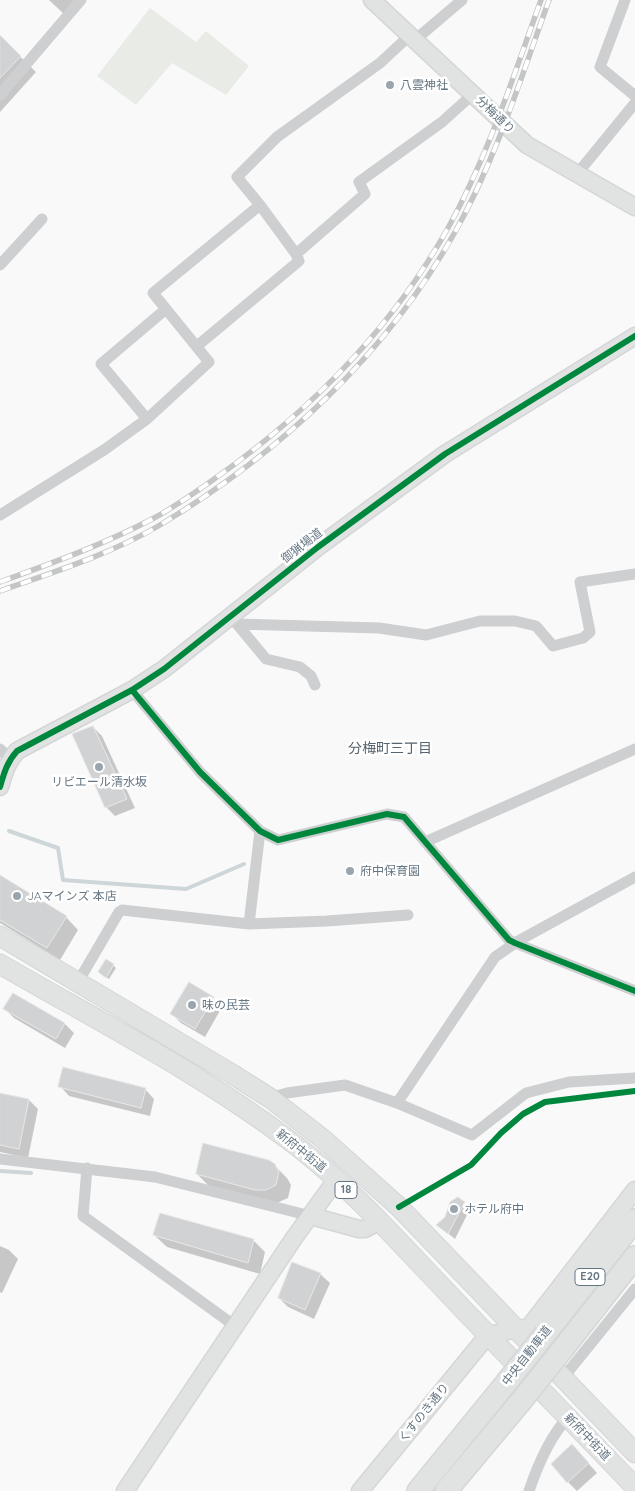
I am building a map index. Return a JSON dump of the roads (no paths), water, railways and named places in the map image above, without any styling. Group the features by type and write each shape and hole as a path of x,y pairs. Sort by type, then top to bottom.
{"highway":[{"name":"中央自動車道","path":"418,1491 635,1220"},
{"name":"中央自動車道","path":"446,1491 522,1400 635,1257"}],"main road":[{"name":"新府中街道","path":"0,936 270,1098 346,1158 389,1198 635,1453"},
{"name":"新府中街道","path":"0,964 230,1099 299,1148 380,1221 635,1487"}],"street":[{"path":"0,95 81,0"},
{"name":"分梅通り","path":"372,0 527,145 635,207"},
{"path":"196,346 299,261 296,254 260,205 237,177 277,137 326,103 462,0"},
{"path":"625,0 600,67 635,96"},
{"path":"296,254 365,194 360,182 442,122 473,94"},
{"path":"577,174 635,103"},
{"path":"0,515 104,450 146,419 209,362 153,293 260,205"},
{"path":"0,265 42,219"},
{"path":"146,419 100,364 166,309"},
{"name":"御猟場道","path":"0,787 6,768 5,754 17,751 132,690 164,669 233,620 318,547 445,454 635,336"},
{"path":"233,620 379,628 426,635 480,621 515,621 536,626 553,646 583,638 590,632 580,582 635,574"},
{"path":"233,620 266,659 300,668 311,676 315,685"},
{"path":"132,690 200,772 260,831 278,840 387,814 404,817 509,940 635,991"},
{"path":"425,842 635,749"},
{"path":"249,924 260,831"},
{"path":"397,1104 495,957 635,877"},
{"path":"78,982 119,912 122,910 249,924 408,915"},
{"path":"270,1098 287,1093 345,1086 397,1104 472,1136 526,1093 569,1082 635,1078"},
{"path":"0,1159 155,1177 359,1229 365,1229 380,1221"},
{"path":"87,1168 82,1216 235,1326"},
{"path":"126,1491 294,1238 336,1180"},
{"path":"488,1335 530,1327 635,1190"},
{"path":"563,1378 635,1289"},
{"name":"くすのき通り","path":"360,1491 488,1335"},
{"path":"529,1491 544,1453 558,1428 568,1417"}],"waterway":[{"path":"9,831 58,848 63,880 186,889 244,864"},
{"path":"0,1171 31,1173"}],"railway":[{"path":"0,582 97,545 154,518 186,498 217,477 284,424 316,396 346,365 401,300 426,265 448,228 488,145 541,0"},
{"path":"0,591 82,562 122,545 160,525 204,497 288,433 327,397 363,359 397,319 428,277 470,204 507,118 549,0"}],"place":[{"name":"八雲神社","path":"390,85"},
{"name":"リビエール清水坂","path":"99,767"},
{"name":"府中保育園","path":"350,871"},
{"name":"JAマインズ 本店","path":"17,896"},
{"name":"味の民芸","path":"192,1005"},
{"name":"ホテル府中","path":"454,1209"}],"district":[{"name":"分梅町三丁目","path":"390,749"}]}
